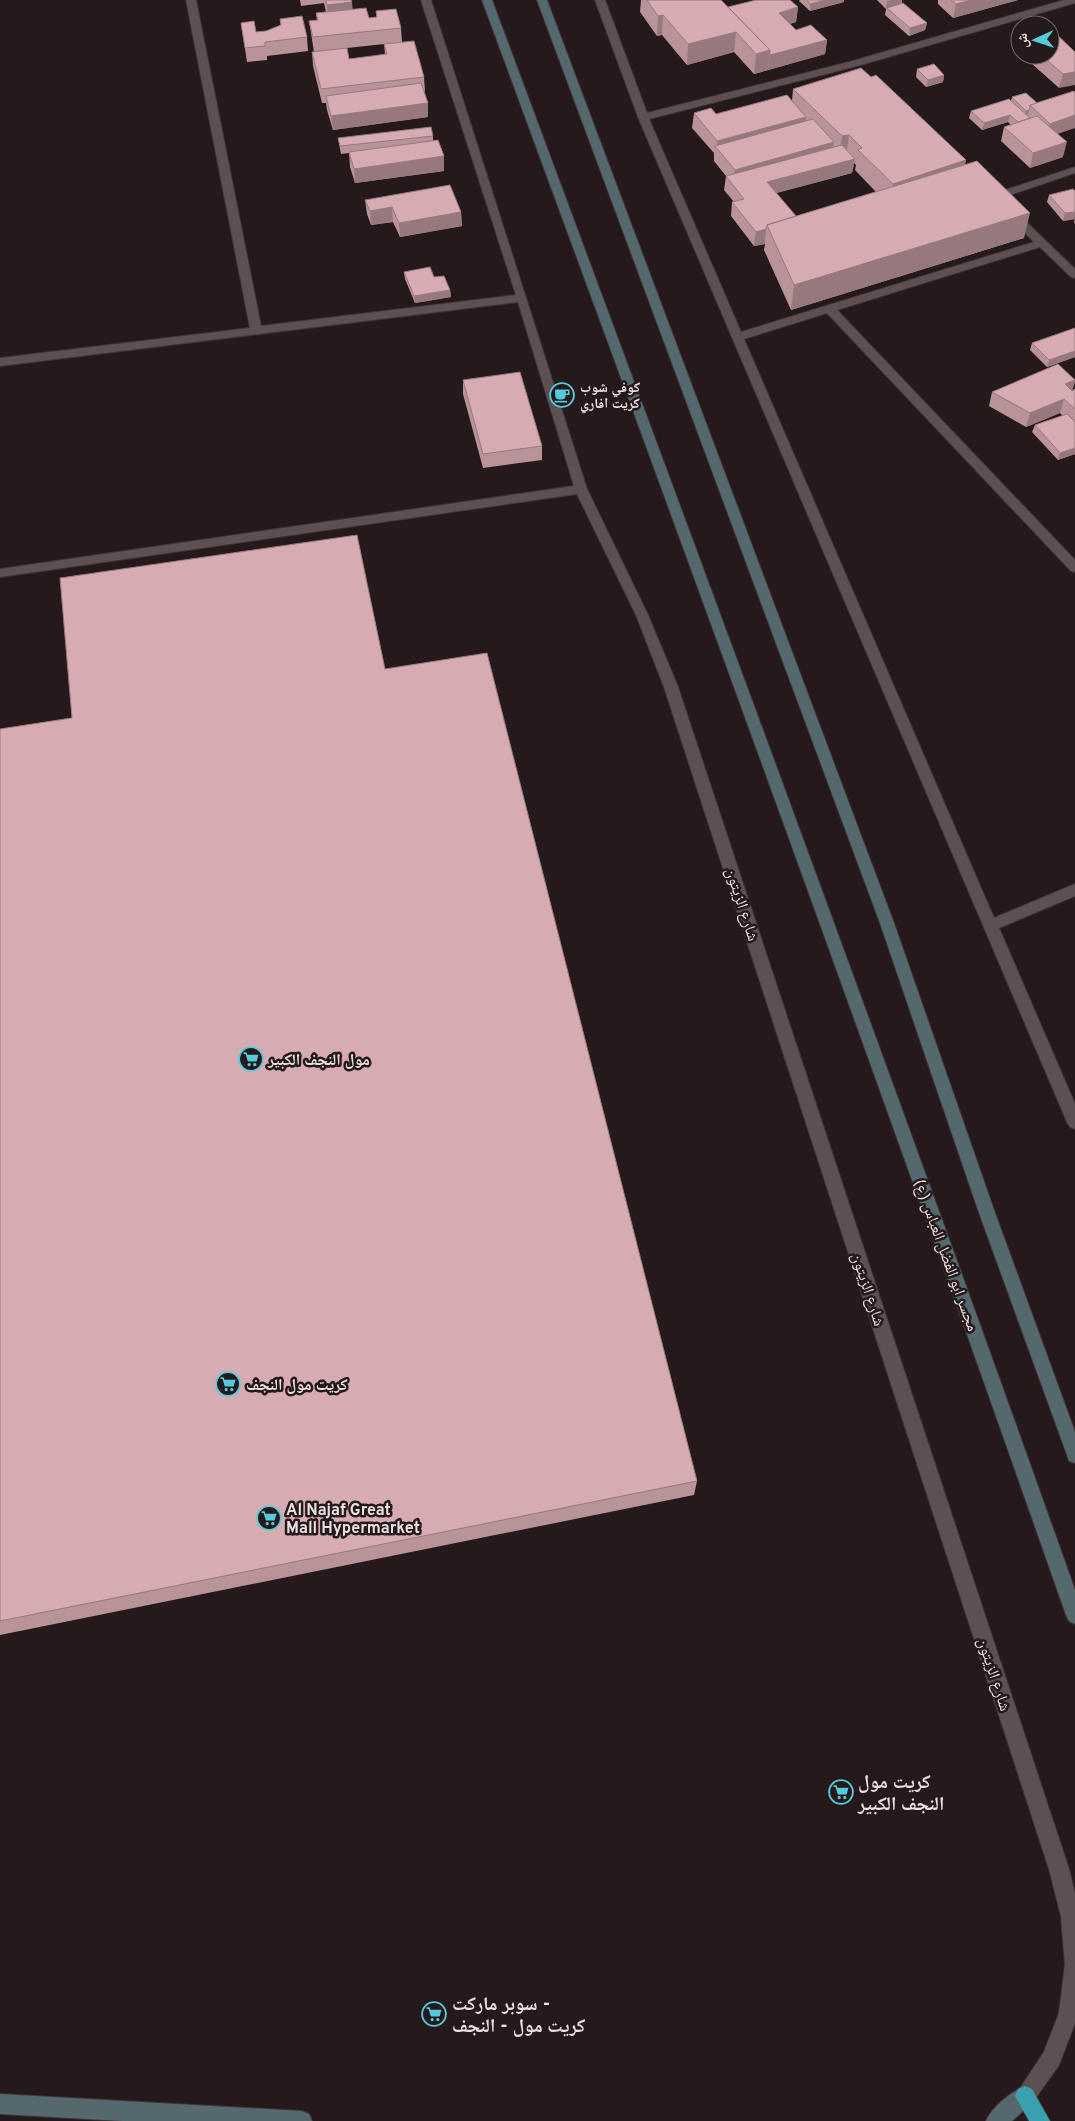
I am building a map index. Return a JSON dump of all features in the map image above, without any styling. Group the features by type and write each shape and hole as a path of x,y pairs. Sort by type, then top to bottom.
{"highway":[{"path":"1025,2096 1040,2121"}],"main road":[{"name":"مجسر ابو الفضل العباس (ع)","path":"488,0 719,625 1075,1615"},
{"path":"542,0 890,932 989,1219 1075,1455"},
{"path":"996,2121 1025,2096"},
{"path":"0,2104 302,2121"}],"street":[{"path":"191,0 256,331"},
{"name":"شارع الزيتون","path":"426,0 581,489 642,615 674,696 1059,1869 1071,1916 1073,1936 1074,1965 1069,2013 1052,2058 1025,2096"},
{"path":"600,0 643,117 1075,1122"},
{"path":"643,117 857,68 1074,0"},
{"path":"1075,170 997,200 1075,274"},
{"path":"737,336 1042,243"},
{"path":"0,360 522,298"},
{"path":"829,308 1075,568"},
{"path":"0,573 581,489"},
{"path":"990,926 1075,890"},
{"path":"1059,1869 1075,1897"}],"building":[{"path":"326,0 351,0 352,2 327,5"},
{"path":"647,0 721,0 770,50 756,54 736,32 688,44 663,15 658,16"},
{"path":"756,0 790,0 798,7 779,13 796,30 811,25 827,40 770,55 770,50 728,7"},
{"path":"807,0 826,0 810,4"},
{"path":"951,0 971,0 956,4"},
{"path":"903,3 927,23 910,28 887,8"},
{"path":"366,8 369,18 377,17 376,11 396,9 401,28 313,37 309,21 318,20 316,13"},
{"path":"302,16 307,37 265,42 265,46 245,48 241,23 254,21 256,32 266,31 281,25 280,19"},
{"path":"1060,38 1075,52 1075,72 1063,74 1053,65 1060,65"},
{"path":"414,41 424,77 321,89 312,52 347,48 349,59 387,54 384,44"},
{"path":"934,64 944,75 928,80 917,69"},
{"path":"861,68 871,77 876,75 966,160 893,184 858,150 862,148 849,135 842,136 793,89"},
{"path":"421,83 428,103 331,116 326,96"},
{"path":"1074,91 1075,115 1050,124 1030,105"},
{"path":"1026,93 1037,103 1030,105 1029,110 1026,111 1012,97"},
{"path":"787,95 806,117 717,141 694,113 711,108 716,114"},
{"path":"1009,99 1030,118 1018,122 1010,115 984,123 971,111"},
{"path":"1037,116 1067,142 1033,153 1004,127"},
{"path":"813,119 834,142 735,170 715,146"},
{"path":"431,127 433,136 340,146 338,138"},
{"path":"438,140 444,156 354,169 349,152"},
{"path":"842,145 855,159 767,182 796,216 767,225 766,229 756,232 732,202 744,199 726,176"},
{"path":"977,161 1030,213 794,285 767,225"},
{"path":"450,185 461,212 399,223 392,207 370,211 365,200"},
{"path":"1073,189 1075,191 1075,212 1065,213 1049,195"},
{"path":"430,267 434,277 444,276 450,290 414,296 404,272"},
{"path":"1075,328 1075,351 1049,360 1032,343"},
{"path":"1058,364 1075,380 1065,384 1072,391 1075,389 1075,409 1064,399 1030,413 992,392"},
{"path":"520,372 542,446 483,454 463,380"},
{"path":"1067,414 1075,422 1075,448 1060,453 1035,425"},
{"path":"357,535 385,669 487,653 697,1481 0,1621 0,729 72,718 60,578"}],"place":[{"name":"كوفي شوب كريت افاري","path":"562,395"},
{"name":"مول النجف الكبير","path":"251,1059"},
{"name":"كريت مول النجف","path":"228,1384"},
{"name":"Al Najaf Great Mall Hypermarket","path":"269,1518"},
{"name":"كريت مول النجف الكبير","path":"841,1792"},
{"name":"سوبر ماركت - كريت مول - النجف","path":"434,2014"}]}
